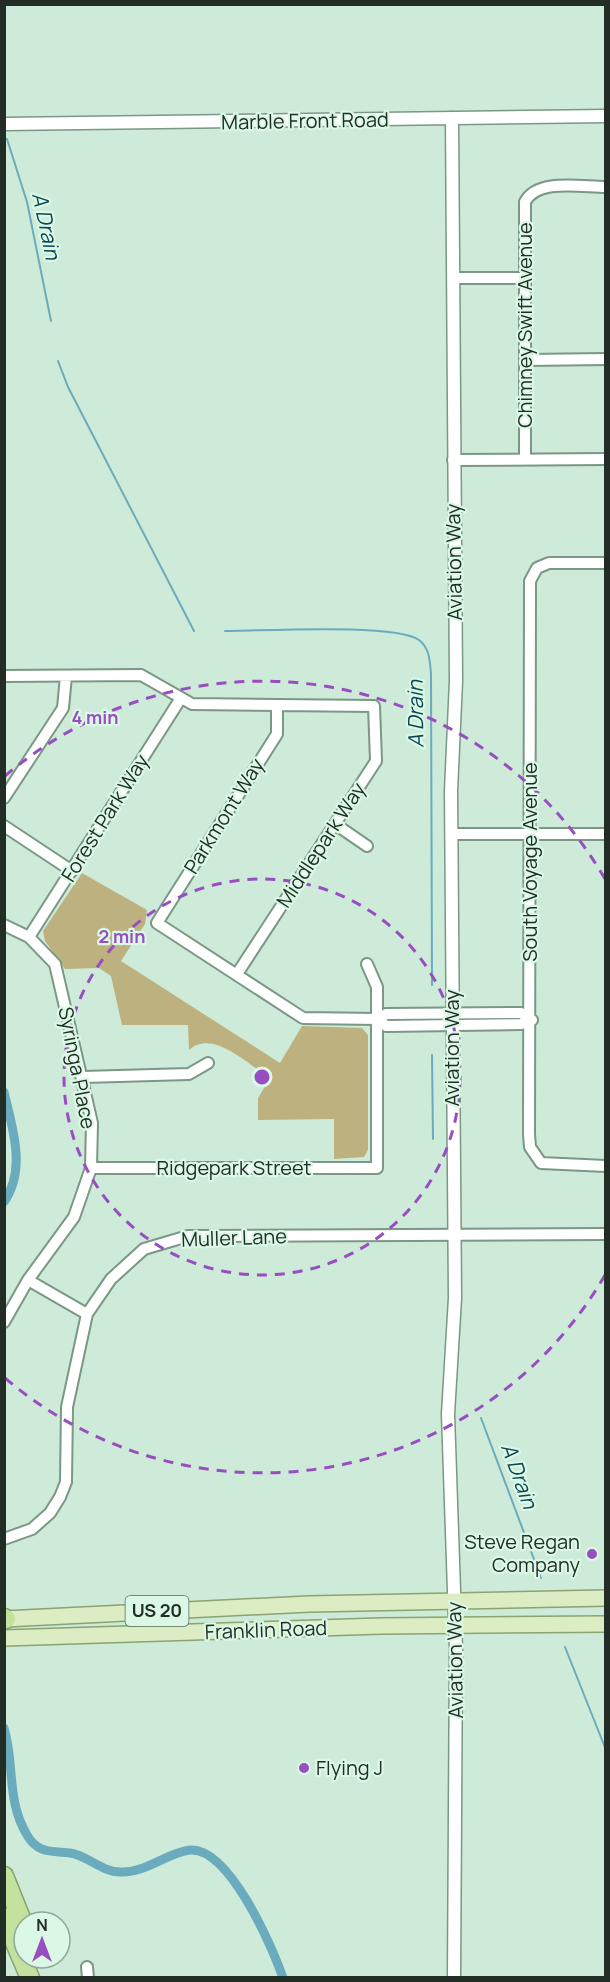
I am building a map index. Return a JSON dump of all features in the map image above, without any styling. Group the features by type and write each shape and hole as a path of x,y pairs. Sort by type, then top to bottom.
{"highway":[{"path":"4,1876 18,1910"},
{"path":"4,1917 30,1977"}],"main road":[{"name":"US 20","path":"454,1601 606,1598"},
{"name":"Franklin Road","path":"5,1619 282,1605 454,1601"},
{"path":"162,1633 166,1620 248,1615 282,1605"},
{"name":"US 20","path":"455,1625 606,1624"},
{"name":"Franklin Road","path":"4,1638 455,1625"}],"street":[{"name":"Marble Front Road","path":"4,124 606,116"},
{"name":"Aviation Way","path":"452,118 456,681 452,834 455,1298 448,1414 455,1625 454,1977"},
{"name":"Chimney Swift Avenue","path":"525,459 525,202 530,192 540,187 606,187"},
{"path":"453,278 525,278"},
{"path":"526,360 606,359"},
{"path":"453,459 606,459"},
{"name":"South Voyage Avenue","path":"606,563 549,563 537,568 530,581 532,1020 529,1134 535,1156 547,1165 606,1166"},
{"path":"4,676 141,675 192,704 277,705"},
{"path":"4,798 63,708 66,676"},
{"name":"Forest Park Way","path":"29,937 181,698"},
{"name":"Middlepark Way","path":"237,974 376,761 374,706 277,705"},
{"name":"Parkmont Way","path":"237,974 157,923 277,734 277,705"},
{"path":"335,824 367,846"},
{"path":"4,826 72,871"},
{"path":"452,834 606,834"},
{"name":"Syringa Place","path":"4,925 29,937 55,964 92,1123 92,1168 74,1217 28,1280 4,1322"},
{"path":"367,964 377,987 378,1019"},
{"path":"237,974 303,1018 378,1019 386,1014 452,1019 521,1013 532,1020"},
{"name":"Ridgepark Street","path":"92,1168 377,1168 378,1019"},
{"path":"83,1077 189,1074 208,1063"},
{"name":"Muller Lane","path":"4,1539 32,1528 50,1513 60,1497 66,1482 67,1407 87,1314 111,1279 144,1249 188,1236 606,1234"},
{"path":"28,1280 87,1314"}],"shaded area":[{"path":"82,873 147,910 145,924 121,961 280,1063 302,1026 362,1028 368,1035 368,1150 364,1157 334,1159 334,1119 258,1120 258,1098 270,1078 219,1046 208,1043 198,1044 189,1050 188,1025 122,1025 111,976 99,968 65,969 45,941 43,931"}],"waterway":[{"name":"A Drain","path":"7,139 27,202 51,321"},
{"name":"A Drain","path":"58,361 68,387 194,631"},
{"name":"A Drain","path":"225,631 327,629 384,631 405,635 423,643 429,656 431,674 432,985"},
{"name":"A Drain","path":"432,1055 433,1139"},
{"path":"4,1092 16,1148 15,1176 4,1202"},
{"name":"A Drain","path":"481,1418 541,1578"},
{"name":"A Drain","path":"565,1647 606,1750"},
{"path":"4,1728 16,1809 27,1835 36,1846 41,1849 76,1854 107,1869 121,1872 139,1869 181,1852 190,1850 205,1853 219,1864 234,1881 247,1901 283,1978"}],"place":[{"name":"Steve Regan Company","path":"592,1554"},
{"name":"Flying J","path":"304,1768"}]}
